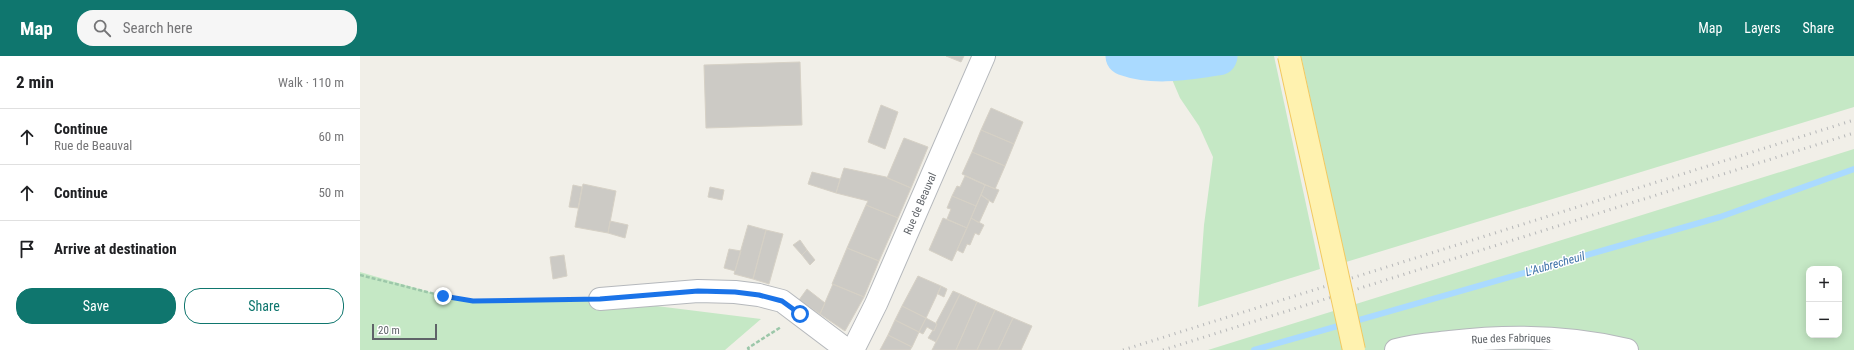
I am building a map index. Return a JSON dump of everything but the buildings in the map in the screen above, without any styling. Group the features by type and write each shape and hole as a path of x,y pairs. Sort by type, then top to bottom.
{"main road":[{"path":"1289,56 1354,350"}],"street":[{"name":"Rue de Beauval","path":"853,350 876,304 984,56"},
{"path":"600,299 698,291 735,292 759,295 782,301 847,350"},
{"name":"Rue des Fabriques","path":"1396,350 1411,346 1484,338 1549,338 1602,344 1627,350"}],"path":[{"path":"360,275 443,296 473,301 600,299"},
{"path":"749,350 748,348 800,314"}],"green space":[{"path":"1218,56 1274,56 1320,269 1198,307 1204,225 1213,157 1199,126 1180,98 1165,63"},
{"path":"1301,56 1854,56 1854,107 1346,262"},
{"path":"1854,149 1854,350 1208,350"},
{"path":"360,272 443,296 473,301 600,299 761,319 725,350 360,350"}],"waterway":[{"path":"1125,56 1160,62 1183,61 1218,56"},
{"name":"L'Aubrecheuil","path":"1254,350 1720,217 1854,169"}],"railway":[{"path":"1123,350 1854,120"},
{"path":"1163,350 1854,133"}],"route":[{"path":"443,296 473,301 600,299 698,291 735,292 759,295 782,301 800,314"}]}
